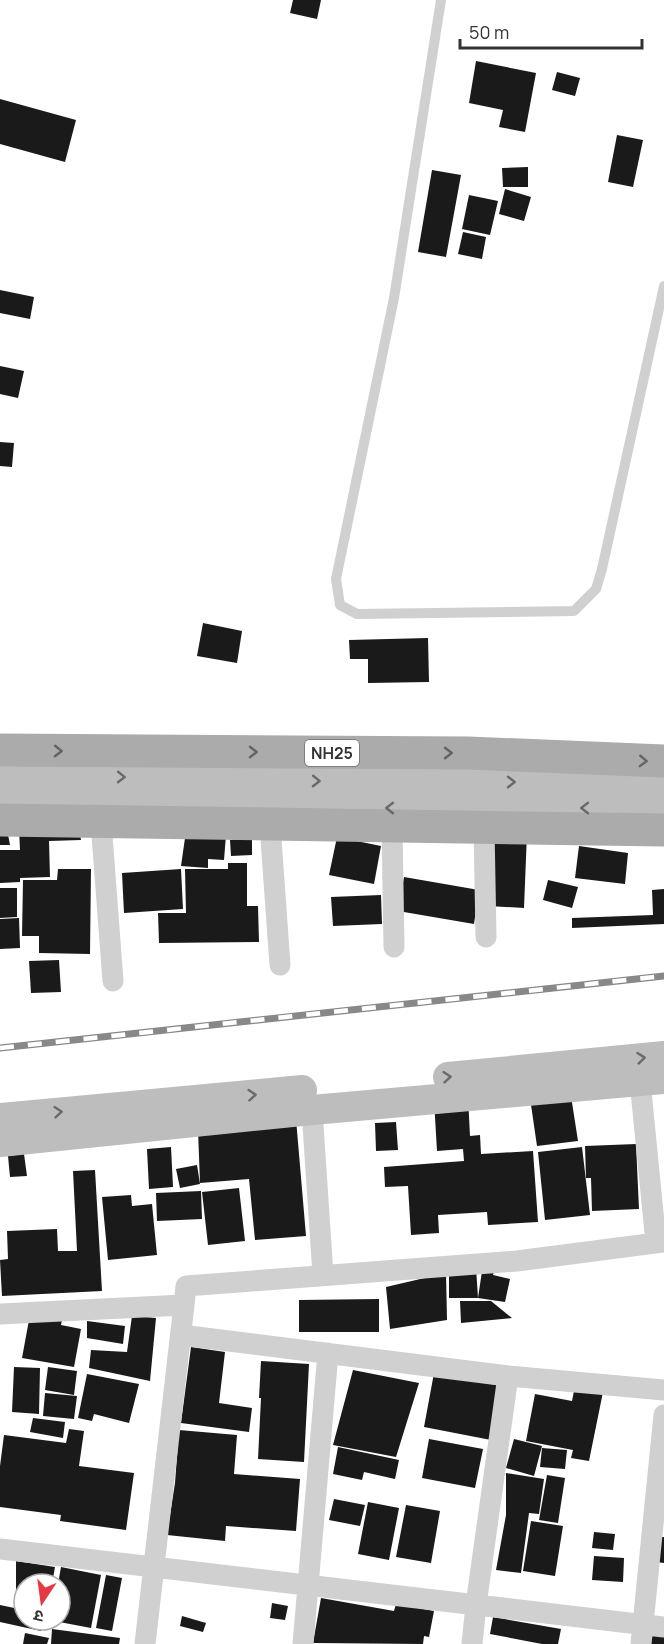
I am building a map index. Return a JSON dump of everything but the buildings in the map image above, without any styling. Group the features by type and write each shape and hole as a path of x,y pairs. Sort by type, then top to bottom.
{"main road":[{"name":"NH25","path":"0,750 468,753 664,762"},
{"path":"0,820 392,828 664,830"}],"street":[{"path":"0,774 367,782 664,783"},
{"path":"0,800 279,808 664,808"},
{"path":"101,822 113,981"},
{"path":"270,825 280,965"},
{"path":"484,827 486,937"},
{"path":"392,828 394,947"},
{"path":"0,1118 664,1056"},
{"path":"0,1142 312,1110 652,1080 660,1243 517,1261 186,1286 145,1644"},
{"path":"312,1110 323,1275"},
{"path":"0,1314 184,1305"},
{"path":"181,1335 508,1376 664,1390"},
{"path":"303,1644 328,1353"},
{"path":"472,1644 508,1376"},
{"path":"0,1550 476,1605 650,1632 664,1415"}],"lane":[{"path":"441,0 394,298 336,579 340,605 357,614 573,610 596,589 664,286"}],"railway":[{"path":"0,1048 664,976"}]}
